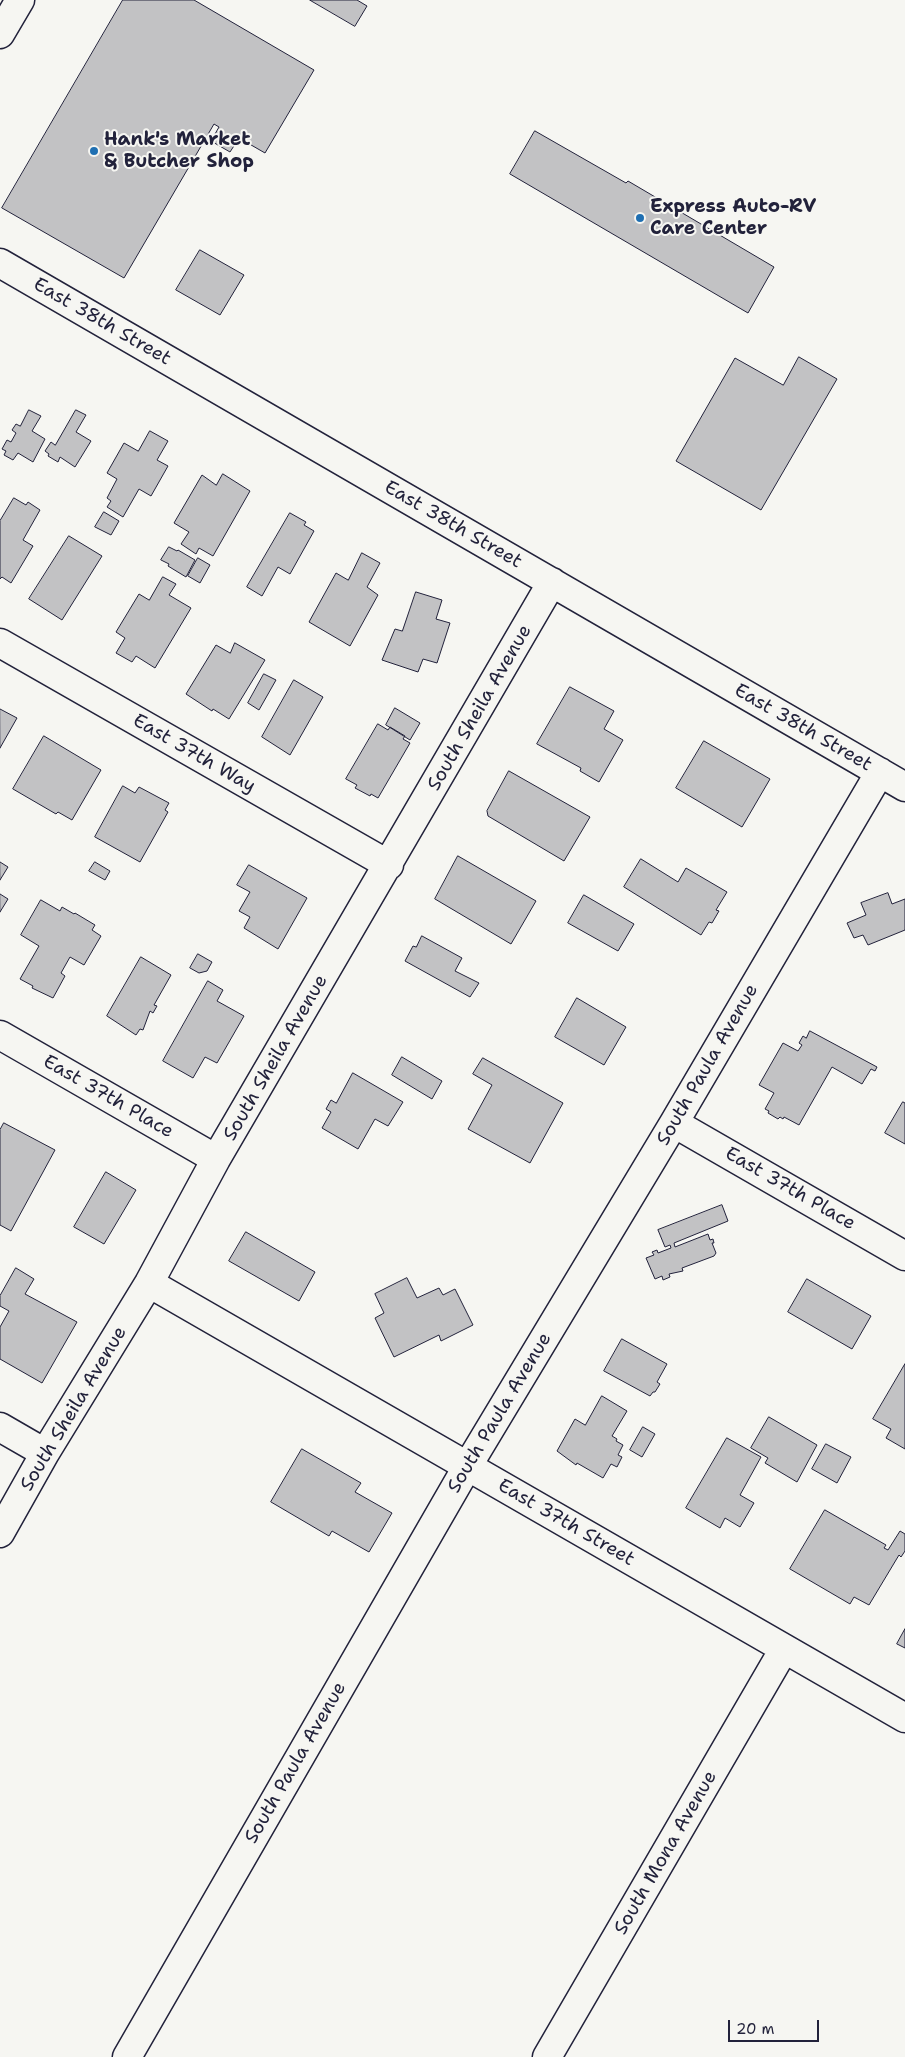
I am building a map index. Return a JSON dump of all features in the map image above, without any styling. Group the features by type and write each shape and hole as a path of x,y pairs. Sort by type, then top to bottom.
{"street":[{"path":"0,34 20,0"},
{"name":"East 38th Street","path":"0,263 905,787"},
{"name":"South Sheila Avenue","path":"0,1533 45,1453 149,1284 216,1159 389,865 552,582"},
{"name":"East 37th Way","path":"0,643 389,865"},
{"name":"South Paula Avenue","path":"127,2057 467,1466 674,1123 880,772"},
{"name":"East 37th Place","path":"0,1035 216,1159"},
{"name":"East 37th Place","path":"674,1123 905,1256"},
{"name":"East 37th Street","path":"149,1284 905,1718"},
{"path":"0,1427 45,1453"},
{"name":"South Mona Avenue","path":"547,2057 784,1648"}],"building":[{"path":"123,0 194,0 314,70 265,153 239,138 230,152 211,141 219,127 214,124 124,278 2,208"},
{"path":"310,0 357,0 367,6 355,26"},
{"path":"535,131 626,183 628,181 774,267 748,313 510,174"},
{"path":"200,250 244,275 220,315 176,290"},
{"path":"799,357 837,379 761,510 676,461 735,358 783,385"},
{"path":"29,410 41,416 32,431 45,439 33,462 18,453 13,460 4,455 6,451 2,449 7,440 11,442 16,433 12,430 16,424 20,426"},
{"path":"76,410 86,415 76,432 91,441 75,467 60,457 58,462 48,456 49,454 45,451 51,442 55,445"},
{"path":"150,431 168,441 157,460 168,466 151,496 139,489 123,517 107,507 111,501 107,498 117,479 107,473 124,443 138,451"},
{"path":"223,474 250,491 213,556 199,548 196,554 181,544 189,532 174,523 202,475 216,485"},
{"path":"14,498 26,505 28,502 40,510 23,540 33,546 11,583 2,577 0,579 0,521"},
{"path":"104,512 119,521 111,535 95,527"},
{"path":"290,513 306,522 304,525 314,531 290,574 278,567 262,596 247,587"},
{"path":"69,536 102,556 62,620 29,599"},
{"path":"169,547 195,560 186,577 161,560"},
{"path":"362,553 380,563 367,587 378,595 350,646 309,622 336,573 348,580"},
{"path":"198,558 210,565 200,583 188,576"},
{"path":"163,577 176,584 169,595 191,608 155,668 136,656 132,662 116,653 125,638 116,632 139,594 149,600"},
{"path":"416,592 442,600 436,619 450,623 437,663 423,659 418,672 382,660 395,629 402,631"},
{"path":"235,643 265,660 229,719 213,709 212,711 186,694 216,645 230,653"},
{"path":"264,674 276,680 259,710 248,703"},
{"path":"294,680 323,697 290,755 262,737"},
{"path":"570,687 614,711 604,729 623,740 599,782 580,771 581,768 537,744"},
{"path":"395,708 420,723 410,740 386,725"},
{"path":"0,709 17,718 0,748"},
{"path":"378,724 388,730 390,727 405,736 403,739 410,743 378,798 355,788 357,785 346,779"},
{"path":"44,736 101,770 72,820 58,812 56,814 13,789"},
{"path":"704,741 770,779 742,827 676,788"},
{"path":"509,771 590,817 564,861 488,816 487,811"},
{"path":"123,786 135,793 139,787 169,803 165,810 168,812 140,862 95,837"},
{"path":"458,856 536,901 511,944 435,899"},
{"path":"641,859 678,882 686,868 727,892 716,910 719,911 712,923 709,922 701,935 624,887"},
{"path":"0,862 8,867 0,880"},
{"path":"95,862 110,871 105,880 89,871"},
{"path":"249,865 307,898 278,949 244,928 250,917 239,911 250,892 237,885"},
{"path":"888,893 892,904 905,899 905,930 868,945 863,935 854,938 847,923 866,915 861,903"},
{"path":"0,894 8,899 0,912"},
{"path":"584,895 634,924 618,951 568,923"},
{"path":"41,900 60,911 62,907 75,913 95,925 92,930 101,936 84,965 70,957 61,973 65,976 53,998 32,988 33,986 20,979 39,946 21,935"},
{"path":"422,936 462,958 455,971 479,983 470,997 405,961 413,946 416,947"},
{"path":"198,954 212,962 207,971 199,973 190,968"},
{"path":"141,957 171,975 154,1005 157,1006 153,1013 150,1011 143,1030 140,1029 136,1035 107,1016"},
{"path":"208,981 223,990 217,1001 244,1016 217,1063 205,1057 193,1078 163,1061"},
{"path":"577,998 626,1027 604,1065 555,1037"},
{"path":"810,1031 877,1067 875,1071 871,1069 862,1084 832,1067 799,1125 784,1117 783,1119 780,1117 778,1119 768,1113 769,1111 765,1109 774,1093 759,1085 783,1043 798,1051 802,1045 799,1043 803,1036 806,1038"},
{"path":"402,1057 442,1081 432,1099 392,1075"},
{"path":"483,1058 563,1103 530,1163 468,1129 492,1085 473,1074"},
{"path":"353,1073 403,1102 388,1126 375,1119 358,1149 322,1128 331,1112 326,1109 331,1100 336,1103"},
{"path":"903,1102 905,1103 905,1144 885,1133"},
{"path":"4,1123 55,1150 11,1231 0,1225 0,1130"},
{"path":"106,1172 136,1190 104,1244 74,1227"},
{"path":"722,1205 728,1221 674,1243 675,1247 708,1234 710,1240 713,1239 714,1243 712,1243 716,1253 714,1256 682,1268 683,1271 669,1274 670,1277 663,1280 662,1276 655,1279 646,1258 654,1255 652,1252 657,1250 658,1253 671,1248 670,1245 665,1247 658,1230"},
{"path":"246,1232 315,1272 299,1301 229,1261"},
{"path":"16,1268 34,1279 25,1294 77,1322 42,1383 0,1359 0,1327 9,1311 0,1306 0,1296"},
{"path":"407,1278 417,1298 439,1288 443,1295 455,1289 473,1325 441,1341 439,1335 394,1357 375,1318 384,1313 375,1294"},
{"path":"807,1279 871,1316 852,1349 788,1312"},
{"path":"622,1339 667,1364 657,1382 660,1384 650,1396 604,1371"},
{"path":"905,1364 905,1449 886,1438 891,1429 873,1419"},
{"path":"602,1396 627,1411 612,1436 623,1445 618,1455 622,1457 617,1467 611,1464 603,1478 577,1463 576,1465 557,1451 575,1419 585,1425"},
{"path":"769,1417 817,1445 797,1482 765,1463 768,1458 751,1448"},
{"path":"643,1427 655,1434 642,1457 630,1450"},
{"path":"727,1438 761,1457 740,1495 754,1503 740,1527 725,1518 720,1528 686,1508"},
{"path":"826,1444 851,1457 837,1483 812,1469"},
{"path":"302,1449 361,1483 355,1492 392,1513 369,1552 332,1531 329,1536 271,1502"},
{"path":"825,1510 886,1545 884,1548 888,1550 900,1531 905,1534 905,1551 901,1557 899,1555 869,1605 854,1597 850,1604 790,1569"},
{"path":"905,1629 905,1648 897,1644"}],"place":[{"name":"Hank's Market & Butcher Shop","path":"94,151"},
{"name":"Express Auto-RV Care Center","path":"640,218"}]}
